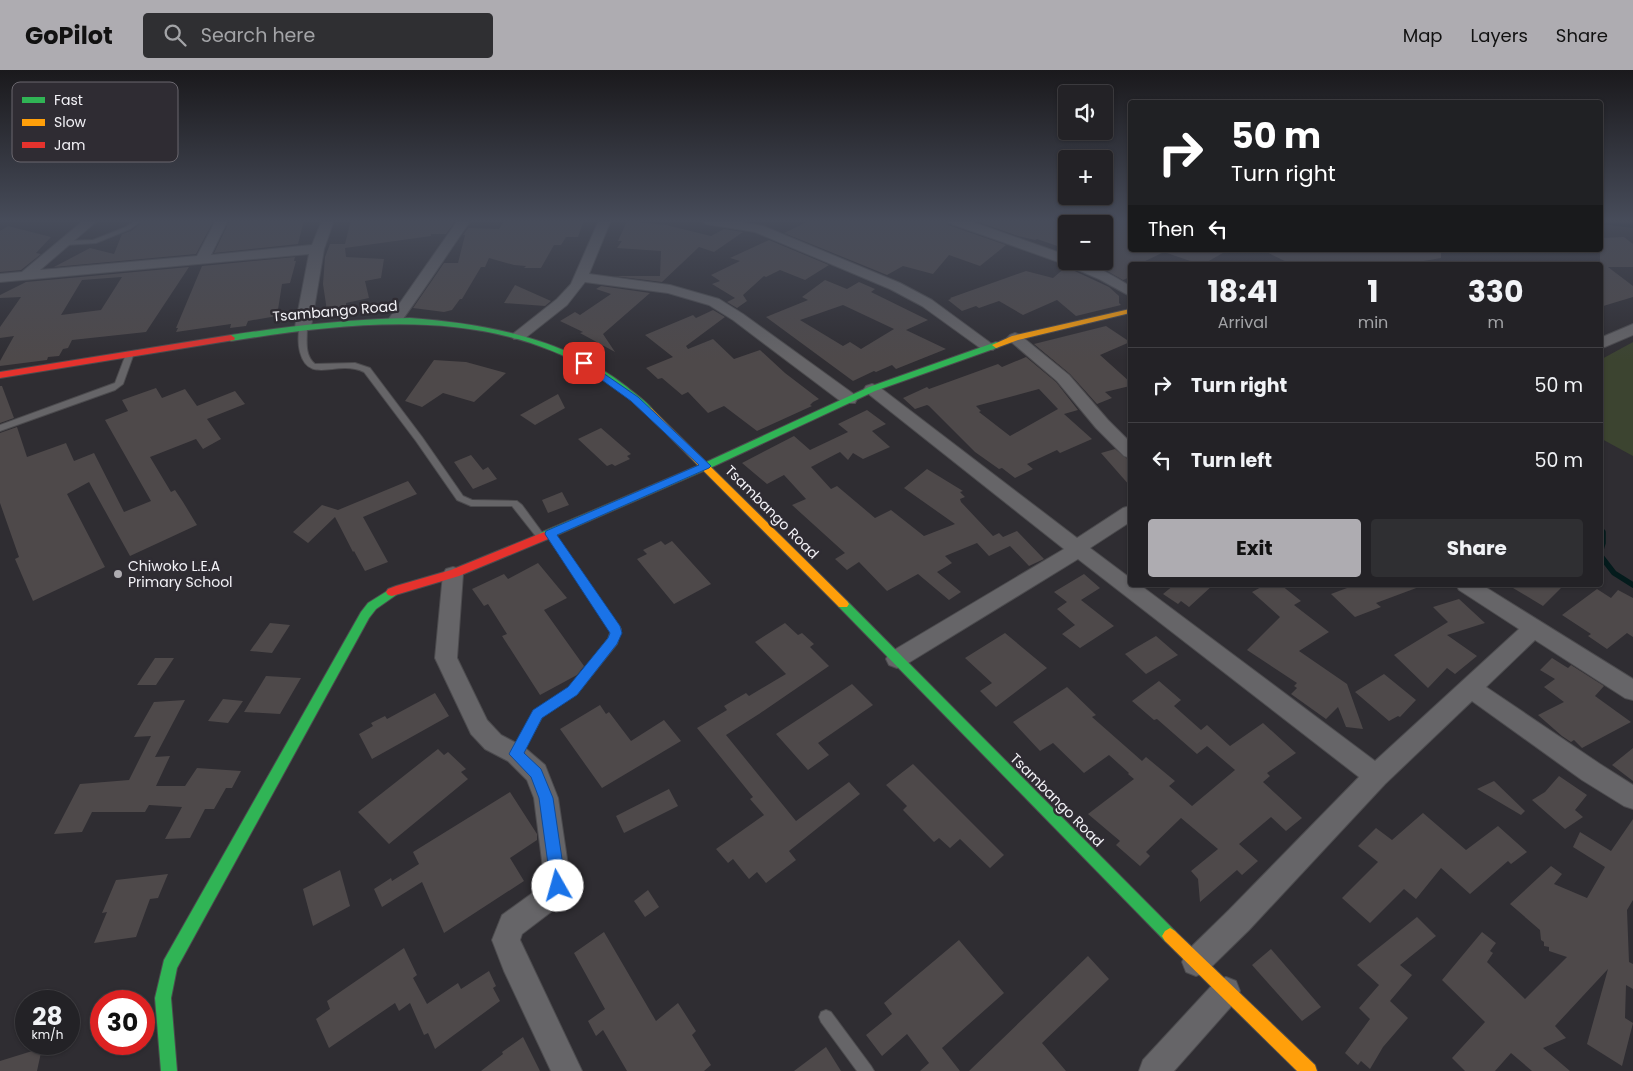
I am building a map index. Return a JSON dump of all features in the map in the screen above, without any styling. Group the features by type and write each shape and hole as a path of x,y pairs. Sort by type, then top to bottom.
{"street":[{"path":"25,276 36,267"},
{"path":"0,278 128,267"},
{"path":"303,327 314,267"},
{"path":"395,320 434,267"},
{"path":"519,336 562,302 582,278 586,267"},
{"path":"849,267 896,286 926,303 988,347"},
{"path":"1090,270 1104,276 1128,291"},
{"path":"582,278 670,289 714,302 738,317 849,399"},
{"path":"169,1071 163,998 170,966 365,615 372,606 392,592 405,586 453,574 497,554 546,536 706,466 872,390 1014,338 1128,311"},
{"name":"Tsambango Road","path":"0,376 303,327 395,320 453,322 488,328 519,336 573,357 607,377 635,399 706,466 1196,962 1309,1071"},
{"path":"1603,343 1633,329"},
{"path":"1014,338 1063,378 1102,424 1128,450"},
{"path":"872,390 1376,776"},
{"path":"897,660 1018,585 1065,559 1089,538 1128,514"},
{"path":"453,574 446,658 479,727 493,742 516,754 536,773 546,798 558,886 555,894 512,925 506,940 514,961 567,1071"},
{"path":"1469,587 1633,690"},
{"path":"1196,962 1239,920 1376,776 1534,628"},
{"path":"1471,688 1591,772 1633,798"},
{"path":"1154,1071 1226,991"}],"lane":[{"path":"303,327 302,340 307,363 315,367 357,366 366,370 419,439 460,498 471,503 514,503 519,507 546,536 616,629 613,641 573,691 538,714 516,754"},
{"path":"0,428 112,388 119,384 129,356"},
{"path":"826,1017 866,1071"}],"green space":[{"path":"1633,342 1633,456 1603,440 1603,358"}],"building":[{"path":"0,267 25,267 21,270 0,272"},
{"path":"189,267 146,332 72,340 68,348 63,349 59,356 48,357 47,360 0,366 0,361 14,336 0,338 0,327 21,297 0,298 0,295 26,282","holes":["122,277 101,310 61,315 82,280"]},
{"path":"202,267 294,267 290,283 282,284 277,316 248,321 246,326 230,328 231,324 176,332 178,328 176,328"},
{"path":"324,267 383,267 381,278 365,281 369,298 346,303 346,306 327,311 323,284"},
{"path":"441,267 485,267 481,267 462,299 452,310 444,312 413,308"},
{"path":"525,267 542,267 541,268 524,268"},
{"path":"660,267 678,267 662,282 614,276 660,276"},
{"path":"728,267 826,267 805,280 780,270 766,277 764,276 743,295 747,301 737,308 727,302 735,298 712,284 720,281 711,275"},
{"path":"867,267 902,267 887,275"},
{"path":"906,267 939,267 933,274"},
{"path":"1113,267 1128,267 1128,278 1123,280 1105,270 1113,270"},
{"path":"1603,267 1633,267 1608,267 1633,286 1633,297 1603,306"},
{"path":"1062,270 1072,270 1109,287 1119,296 1119,303 1121,305 1076,316 1057,300 1023,315 999,301 979,308 976,306 962,311 948,300 1026,271 1053,278"},
{"path":"825,280 847,289 859,282 875,289 871,292 928,320 906,330 946,349 896,369 892,365 853,381 766,317 808,300 802,297","holes":["843,305 894,329 861,349 850,342 843,346 800,320"]},
{"path":"515,285 551,301 545,306 504,303"},
{"path":"601,286 650,293 603,334 615,352 580,333 583,332 560,321 575,312 580,315 611,294 596,289"},
{"path":"713,310 725,317 686,346 688,349 713,339 734,359 760,350 785,373 819,399 810,405 812,406 757,431 724,406 708,413 688,392 682,395 662,378 658,379 646,368 673,357 645,335 693,315 696,318"},
{"path":"1106,326 1128,341 1128,343 1100,355 1128,380 1128,386 1105,392 1112,398 1097,404 1070,374 1034,344"},
{"path":"1026,357 1056,382 1078,410 1064,414 1092,439 1060,453 1057,450 1027,464 1033,469 1015,478 975,452 929,406 915,409 903,398 927,387 929,389 998,364 1002,367","holes":["1039,389 1058,409 1010,436 979,412 981,411 976,406"]},
{"path":"434,360 466,362 506,373 474,402 443,393 422,407 405,401"},
{"path":"0,386 2,386 14,418 0,423"},
{"path":"156,388 162,398 185,389 197,406 235,391 245,404 207,419 221,439 203,449 196,439 150,457 171,492 175,490 197,525 130,556 89,482 67,494 105,567 33,601 15,559 19,557 0,503 0,433 17,427 27,457 66,443 74,461 94,453 124,512 151,501 105,420 128,411 122,400"},
{"path":"558,394 565,408 535,425 520,415"},
{"path":"867,410 886,424 872,431 890,447 863,459 853,453 848,460 840,452 811,467 831,489 837,486 875,518 891,510 924,536 955,524 904,488 927,469 963,491 960,492 965,497 960,499 961,502 993,536 999,533 1003,537 1017,531 1044,559 1029,566 1010,546 989,556 977,543 945,556 952,563 937,572 961,592 949,600 918,574 887,591 859,562 847,570 835,559 845,553 792,505 806,499 784,475 767,484 742,463 794,436 810,450 848,432 838,424"},
{"path":"601,428 631,454 627,456 630,459 615,466 612,464 607,466 578,439"},
{"path":"1115,449 1128,459 1128,484 1101,453"},
{"path":"471,455 483,470 488,467 497,479 473,489 454,462"},
{"path":"408,481 417,494 363,517 388,562 365,571 335,517 308,543 293,532 322,505 338,510"},
{"path":"562,492 569,505 548,513 542,500"},
{"path":"661,541 665,545 672,541 711,584 674,604 637,559 647,554 643,550"},
{"path":"538,563 567,598 544,610 584,666 577,675 540,695 502,636 507,634 488,604 484,606 472,589 504,574 508,579"},
{"path":"1084,574 1100,588 1081,600 1114,626 1080,648 1062,634 1075,625 1057,609 1067,602 1054,592"},
{"path":"1172,587 1211,587 1189,607 1181,601 1178,604 1163,594"},
{"path":"1261,587 1284,587 1301,601 1294,605 1329,632 1299,651 1347,684 1363,729 1346,727 1338,707 1326,719 1291,694 1297,688 1294,686 1297,683 1247,650 1280,617 1252,592"},
{"path":"1350,587 1419,587 1376,603 1381,607 1355,617 1331,594"},
{"path":"1511,587 1562,587 1543,606"},
{"path":"1597,589 1611,598 1618,590 1633,598 1633,637 1627,633 1607,649 1588,636 1591,634 1562,615"},
{"path":"1459,599 1485,623 1447,635 1477,656 1455,674 1447,668 1428,688 1394,655 1448,622 1433,607"},
{"path":"270,623 290,625 272,653 250,651"},
{"path":"785,623 798,635 802,633 814,644 810,647 829,666 726,735 796,821 849,782 860,794 789,851 796,860 766,883 757,872 749,879 733,859 728,863 716,849 764,815 750,799 753,797 697,728 727,710 724,706 746,693 749,696 786,674 755,642"},
{"path":"1005,633 1047,668 996,707 980,691 992,683 965,658"},
{"path":"1156,636 1178,655 1146,674 1125,654"},
{"path":"155,658 174,658 156,685 137,685"},
{"path":"1552,658 1568,668 1571,665 1604,686 1595,696 1631,722 1582,748 1574,740 1571,742 1562,736 1538,715 1564,702 1544,687 1555,679 1540,670"},
{"path":"1384,674 1416,700 1400,717 1398,716 1389,721 1355,692"},
{"path":"266,676 301,678 280,714 244,712"},
{"path":"1159,681 1181,700 1174,706 1201,730 1207,725 1230,746 1263,723 1296,753 1267,773 1270,776 1263,782 1302,818 1286,831 1271,817 1239,844 1258,861 1242,875 1237,870 1200,902 1198,879 1191,871 1218,849 1181,818 1146,852 1150,856 1140,866 1116,845 1120,841 1088,814 1134,779 1129,773 1109,755 1084,773 1053,743 1040,751 1013,722 1067,687 1096,715 1092,717 1142,761 1146,757 1175,781 1169,786 1192,806 1235,770 1207,746 1197,754 1157,719 1154,720 1132,701"},
{"path":"852,684 873,705 818,743 829,755 808,770 776,734"},
{"path":"435,693 449,716 372,759 359,734 373,726 371,723 385,716 387,719"},
{"path":"223,699 243,701 228,723 208,721"},
{"path":"185,700 155,757 170,756 156,786 185,786 197,768 241,771 232,788 226,788 214,809 205,809 190,838 165,839 182,807 149,805 145,812 92,812 82,832 54,834 80,784 129,780 151,736 134,737 154,702"},
{"path":"600,705 606,714 609,712 631,741 664,720 681,741 602,788 560,729"},
{"path":"1633,748 1633,781 1612,765"},
{"path":"438,749 444,755 448,752 466,769 461,772 468,779 389,844 358,812"},
{"path":"913,764 1004,855 990,868 960,839 950,848 939,838 934,842 903,810 907,806 886,785"},
{"path":"1559,776 1587,795 1575,810 1583,817 1565,829 1532,800 1545,792"},
{"path":"1494,781 1525,811 1521,815 1477,789"},
{"path":"669,789 678,806 624,833 616,816"},
{"path":"510,792 537,834 537,840 510,858 524,881 444,933 422,882 382,907 374,889 391,878 392,881 419,864 413,852"},
{"path":"1423,813 1466,850 1498,826 1527,852 1511,864 1508,861 1470,894 1441,868 1416,899 1404,889 1370,923 1342,898 1378,862 1358,846 1376,828 1392,840"},
{"path":"1633,819 1633,900 1627,910 1629,962 1633,964 1633,989 1626,985 1625,1018 1633,1023 1622,1066 1587,1044 1608,969 1555,1026 1566,1038 1543,1048 1570,1071 1532,1071 1511,1053 1495,1071 1465,1071 1452,1058 1485,1022 1442,980 1482,932 1496,943 1490,951 1493,953 1487,962 1525,999 1567,957 1549,951 1549,947 1544,946 1544,942 1541,940 1540,930 1510,904 1551,866 1562,874 1554,884 1587,898 1605,867 1573,847 1580,832 1611,851"},
{"path":"340,870 350,906 313,926 303,889"},
{"path":"168,874 158,898 150,899 136,937 94,943 107,912 102,913 116,880"},
{"path":"648,890 659,907 645,917 634,901"},
{"path":"1417,917 1436,936 1400,965 1412,975 1390,1001 1408,1018 1383,1047 1370,1069 1361,1061 1358,1065 1345,1053 1370,1019 1359,1008 1379,985 1357,965"},
{"path":"604,932 656,1021 678,1003 696,1031 692,1035 711,1065 704,1071 627,1071 603,1030 596,1036 588,1021 605,1009 574,953"},
{"path":"959,940 1004,993 942,1048 960,1071 920,1071 929,1063 907,1034 882,1056 866,1035 892,1014 884,1003"},
{"path":"404,948 417,975 413,978 427,1004 458,983 461,989 489,971 496,986 493,988 500,1001 435,1049 428,1033 424,1035 410,1003 399,1011 395,1003 329,1048 316,1019 330,1009 327,1001"},
{"path":"1271,949 1321,1007 1302,1021 1252,965"},
{"path":"1088,956 1109,979 1042,1043 1066,1071 969,1071"},
{"path":"523,1037 540,1071 481,1071 503,1054 502,1052"},
{"path":"826,1047 841,1071 794,1071"},
{"path":"19,1055 40,1055 37,1071 0,1071 0,1061"}],"waterway":[{"path":"1603,532 1603,543"},
{"path":"1603,559 1614,573 1633,585"}],"traffic: fast":[{"path":"231,338 322,325 366,322 410,321 454,324 498,331 541,344 584,363 610,379 648,410"},
{"path":"544,536 706,466 872,389 996,345"},
{"path":"169,1071 163,998 170,966 365,615 372,606 392,592"},
{"path":"843,604 1170,936"}],"traffic: slow":[{"path":"996,345 1015,338 1128,311"},
{"path":"648,410 843,604"},
{"path":"1170,936 1309,1071"}],"traffic: jam":[{"path":"0,375 231,338"},
{"path":"392,592 455,573 544,536"}],"place":[{"name":"Chiwoko L.E.A Primary School","path":"118,574"}],"route":[{"path":"558,886 546,798 536,773 516,754 533,720 544,708 573,691 613,641 616,636 616,629 550,534 706,466 635,399 607,377 584,363"}]}
